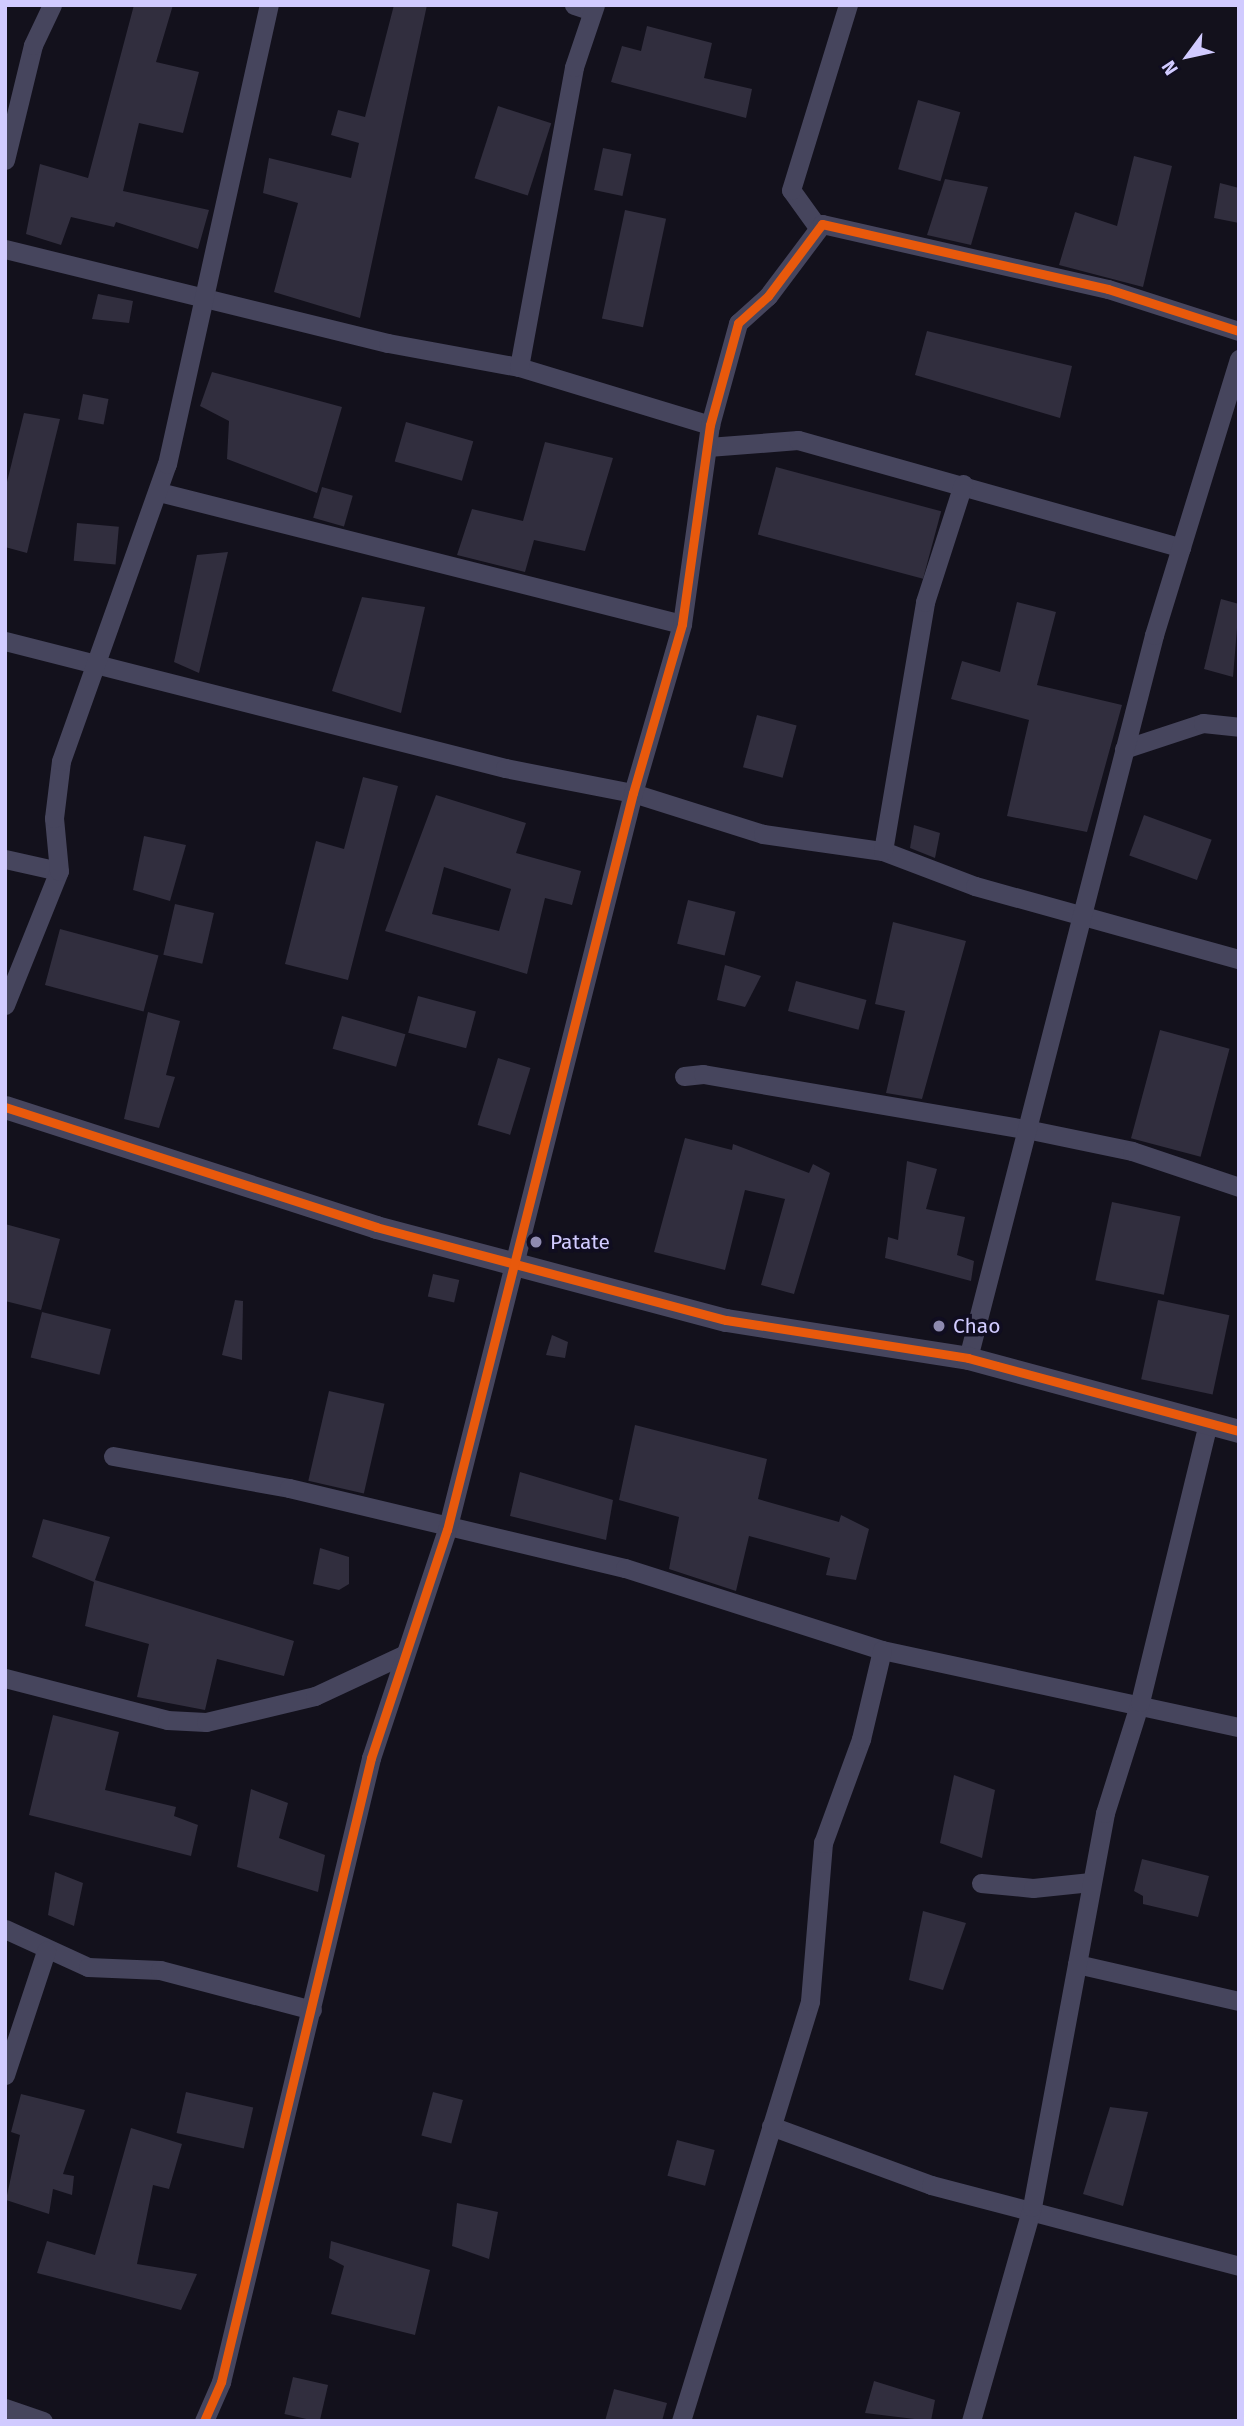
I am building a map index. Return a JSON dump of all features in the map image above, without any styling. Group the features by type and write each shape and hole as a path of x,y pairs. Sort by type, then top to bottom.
{"street":[{"path":"5,159 33,45 52,5"},
{"path":"5,1005 59,871 56,788 94,666 159,492 207,294 269,5"},
{"path":"848,5 791,190 817,226 1108,289 1239,331"},
{"path":"519,367 587,7"},
{"path":"204,2421 221,2382 371,1758 403,1655 447,1530 633,793 682,624 710,425 738,323 768,296 817,226"},
{"path":"5,249 207,294 388,343 519,367 710,425"},
{"path":"968,1358 1031,1130 1124,749 1181,548 1239,359"},
{"path":"708,447 798,440 963,484 1181,548"},
{"path":"883,851 925,602 963,484"},
{"path":"159,492 682,624"},
{"path":"5,641 94,666 505,768 633,793 763,834 883,851 1081,917 1239,959"},
{"path":"1124,749 1203,723 1239,727"},
{"path":"5,859 59,871"},
{"path":"684,1076 1031,1130 1132,1151 1239,1187"},
{"path":"5,1107 376,1227 726,1320 968,1358 1239,1431"},
{"path":"971,2421 1032,2207 1105,1813 1140,1702 1208,1422"},
{"path":"113,1456 289,1488 447,1530 625,1568 882,1650 1140,1702 1239,1727"},
{"path":"681,2421 810,2001 823,1843 861,1739 882,1650"},
{"path":"5,1678 167,1720 206,1722 315,1696 403,1655"},
{"path":"981,1882 1034,1888 1091,1882"},
{"path":"5,1929 46,1951 88,1967 160,1970 312,2010"},
{"path":"5,2075 46,1951"},
{"path":"1077,1964 1239,2001"},
{"path":"771,2126 931,2185 1032,2207 1239,2266"},
{"path":"5,2408 43,2421"}],"building":[{"path":"134,5 173,5 156,62 199,72 183,133 139,123 123,191 209,210 198,249 116,222 114,227 71,217 61,245 26,234 40,164 88,178"},
{"path":"394,5 427,5 360,318 274,292 298,203 263,193 269,158 351,178 359,143 331,135 338,110 365,117"},
{"path":"647,26 712,43 704,78 752,89 746,118 611,82 622,46 641,51"},
{"path":"918,100 960,112 940,181 898,169"},
{"path":"498,106 551,123 528,196 475,178"},
{"path":"603,148 631,154 622,196 594,190"},
{"path":"1134,156 1172,166 1143,287 1059,265 1075,212 1117,226"},
{"path":"945,179 988,187 971,245 927,235"},
{"path":"1220,183 1239,188 1239,223 1214,218"},
{"path":"625,210 666,219 643,327 602,319"},
{"path":"98,294 133,301 129,323 92,319"},
{"path":"927,331 1072,366 1060,418 915,375"},
{"path":"212,372 342,407 317,493 227,459 229,421 200,406"},
{"path":"83,394 109,399 104,424 78,420"},
{"path":"24,413 60,419 27,553 5,547 5,490"},
{"path":"406,422 473,441 462,481 395,461"},
{"path":"545,442 613,458 585,551 534,540 525,572 457,555 472,509 523,521"},
{"path":"776,467 941,511 923,579 758,535"},
{"path":"322,487 353,496 344,527 313,518"},
{"path":"77,523 119,527 116,565 74,561"},
{"path":"228,552 199,673 174,662 197,555"},
{"path":"362,597 425,607 401,713 332,691"},
{"path":"1221,599 1239,604 1233,677 1204,669"},
{"path":"1017,602 1056,612 1037,685 1122,705 1087,832 1007,816 1029,720 951,699 962,661 1000,672"},
{"path":"757,715 797,726 783,778 743,767"},
{"path":"363,777 398,786 348,980 285,964 316,841 344,849"},
{"path":"436,795 526,823 516,853 581,871 572,905 545,898 527,974 385,931","holes":["444,867 511,889 499,931 432,914"]},
{"path":"1144,815 1212,840 1197,880 1129,855"},
{"path":"914,825 940,833 935,858 910,848"},
{"path":"144,836 186,845 170,901 133,890"},
{"path":"688,900 736,912 725,956 677,944"},
{"path":"175,904 214,913 202,964 163,955"},
{"path":"893,922 966,941 922,1099 886,1093 905,1011 875,1004"},
{"path":"60,929 159,955 144,1011 45,985"},
{"path":"725,965 761,976 745,1007 717,1000"},
{"path":"796,981 867,1000 858,1030 788,1011"},
{"path":"418,996 476,1012 466,1048 408,1033"},
{"path":"148,1012 180,1021 166,1075 175,1077 159,1128 124,1119"},
{"path":"342,1016 405,1034 396,1067 333,1049"},
{"path":"1160,1030 1230,1049 1201,1157 1131,1138"},
{"path":"498,1058 531,1068 510,1135 478,1125"},
{"path":"685,1138 732,1150 733,1144 809,1173 813,1164 830,1173 794,1294 761,1285 785,1199 745,1190 725,1270 654,1252"},
{"path":"907,1161 937,1169 926,1209 965,1217 957,1255 974,1261 971,1281 885,1258 888,1237 898,1240"},
{"path":"1112,1202 1180,1217 1164,1295 1095,1280"},
{"path":"5,1224 60,1239 41,1310 5,1301"},
{"path":"433,1274 459,1280 454,1302 428,1296"},
{"path":"235,1300 243,1301 242,1360 222,1355"},
{"path":"1158,1300 1229,1315 1213,1394 1141,1379"},
{"path":"42,1312 111,1329 100,1375 31,1358"},
{"path":"552,1335 568,1342 565,1358 546,1355"},
{"path":"329,1391 385,1404 364,1493 308,1481"},
{"path":"635,1425 767,1459 758,1499 839,1522 841,1515 869,1529 856,1580 826,1575 830,1558 749,1536 736,1591 669,1569 679,1517 619,1500"},
{"path":"520,1472 613,1500 606,1540 510,1516"},
{"path":"43,1519 110,1537 95,1580 294,1641 284,1676 217,1659 205,1710 137,1697 149,1644 85,1626 94,1582 32,1557"},
{"path":"320,1548 349,1557 349,1584 339,1590 313,1584"},
{"path":"53,1715 119,1732 105,1790 176,1807 174,1816 198,1825 191,1856 29,1815"},
{"path":"954,1775 995,1790 982,1858 940,1843"},
{"path":"251,1789 288,1803 279,1838 325,1855 318,1892 237,1867"},
{"path":"1142,1859 1209,1876 1198,1917 1143,1904 1143,1896 1134,1891"},
{"path":"55,1872 83,1883 74,1926 48,1915"},
{"path":"923,1911 966,1923 943,1990 909,1980"},
{"path":"186,2092 253,2108 244,2148 177,2133"},
{"path":"433,2092 463,2100 451,2143 421,2135"},
{"path":"21,2094 85,2110 63,2174 74,2176 72,2195 53,2189 49,2214 6,2200 20,2135 11,2132"},
{"path":"1110,2107 1148,2112 1123,2206 1083,2194"},
{"path":"131,2128 182,2144 169,2189 153,2185 137,2264 197,2274 181,2310 37,2273 47,2241 95,2255"},
{"path":"677,2140 715,2150 705,2186 667,2176"},
{"path":"457,2203 498,2212 489,2259 452,2246"},
{"path":"331,2241 430,2270 415,2335 331,2314 344,2266 329,2258"},
{"path":"293,2377 328,2385 320,2421 284,2414"},
{"path":"874,2381 935,2400 931,2421 865,2413"},
{"path":"614,2389 667,2403 662,2421 605,2421"}],"cycle path":[{"path":"204,2421 221,2382 371,1758 447,1530 633,793 682,624 710,425 738,323 768,296 822,224 1108,289 1239,331"},
{"path":"5,1107 376,1227 726,1320 968,1358 1239,1431"}],"place":[{"name":"Patate","path":"536,1242"},
{"name":"Chao","path":"939,1326"}]}
